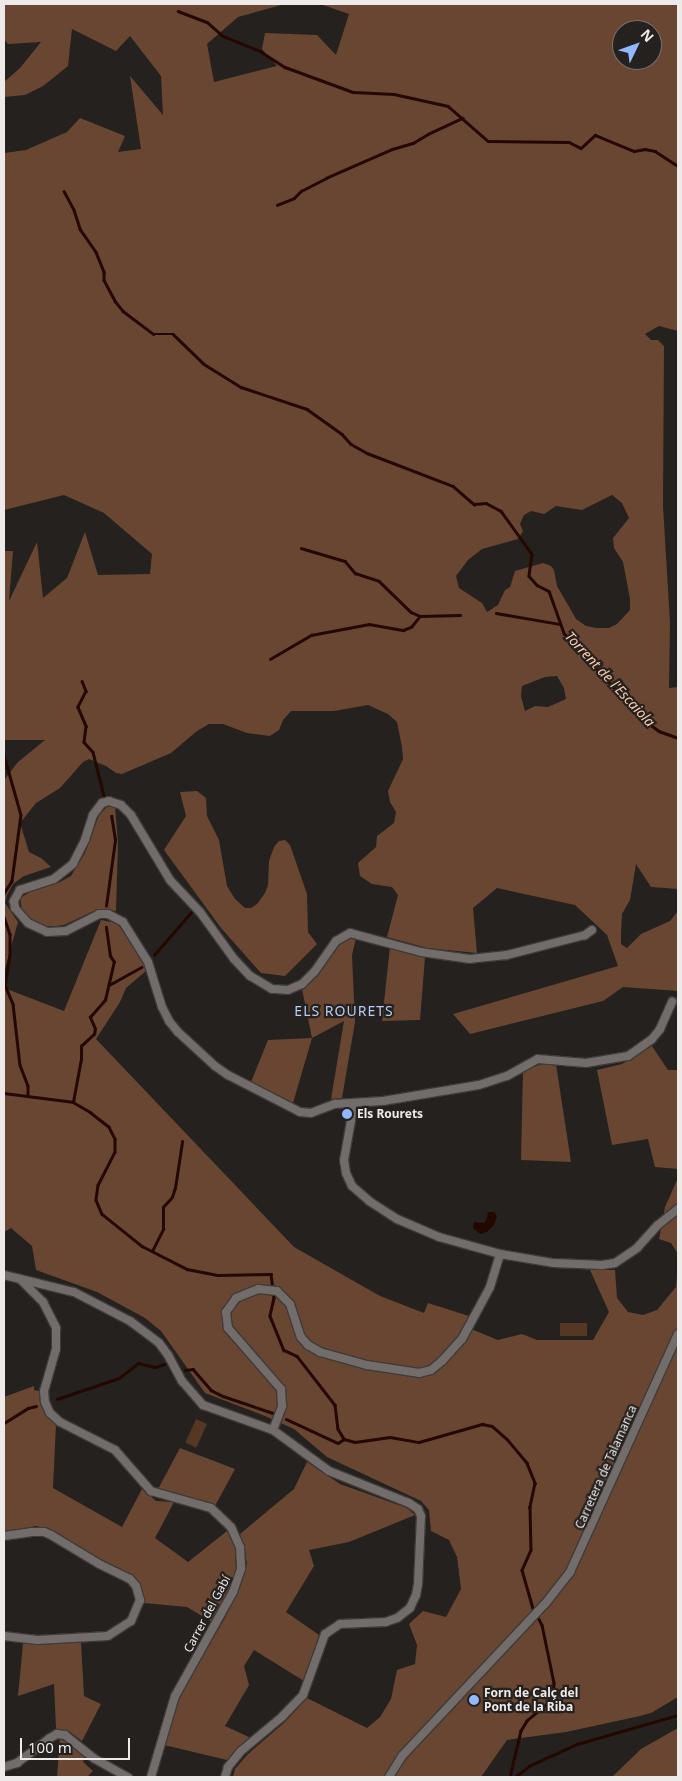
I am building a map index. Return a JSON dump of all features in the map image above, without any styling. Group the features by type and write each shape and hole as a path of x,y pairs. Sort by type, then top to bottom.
{"street":[{"path":"592,930 585,935 515,953 470,959 421,952 350,933 336,941 315,972 302,984 288,990 272,989 250,976 234,959 200,912 170,880 131,815 121,805 109,801 102,803 93,815 78,855 65,873 54,879 20,890 15,895 15,908 21,917 28,924 47,932 66,931 99,914 108,914 123,922 148,962 169,1021 215,1066 228,1075 300,1112 311,1113 335,1104 383,1101 479,1085 507,1076 538,1059 586,1064 628,1056 652,1039 664,1022 672,1002"},
{"path":"354,1104 344,1160 349,1181 359,1193 416,1229 500,1254 563,1263 602,1265 615,1263 637,1248 658,1225 678,1209"},
{"path":"273,1430 282,1406 281,1389 234,1335 226,1318 230,1304 236,1298 250,1292 266,1289 282,1294 290,1304 300,1337 308,1345 320,1352 367,1365 419,1373 431,1370 442,1362 462,1339 490,1287 500,1254"},
{"path":"4,1275 74,1292 130,1321 159,1344 168,1355 182,1381 203,1405 273,1430 329,1470 365,1487 397,1497 418,1509 421,1523 418,1584 414,1602 398,1618 386,1622 340,1624 325,1634 303,1695 283,1716 241,1751 228,1767 225,1777"},
{"name":"Carrer del Gabí","path":"18,1278 43,1302 56,1328 56,1349 44,1391 45,1402 50,1413 60,1422 115,1450 151,1491 211,1508 231,1527 240,1547 241,1569 234,1592 175,1696 151,1777"},
{"name":"Carretera de Talamanca","path":"389,1777 403,1755 525,1626 565,1579 582,1549 678,1334"},
{"path":"4,1536 30,1532 44,1532 51,1535 99,1564 130,1579 136,1586 140,1600 138,1608 130,1621 108,1636 37,1640 4,1636"},
{"path":"4,1767 18,1763 57,1734 65,1735 106,1767 128,1777"}],"shaded area":[{"path":"4,4 285,4 238,17 207,44 214,82 277,66 262,49 265,33 317,35 336,55 349,14 320,4 678,4 678,331 659,326 645,334 651,340 658,340 664,346 663,506 670,622 669,688 678,687 678,889 651,887 636,864 630,900 622,914 621,944 627,948 641,934 670,921 678,911 678,991 623,987 603,1001 470,1034 453,1014 618,966 607,935 575,905 497,888 473,908 477,953 427,948 387,937 398,895 392,887 372,884 360,876 358,863 376,847 377,836 394,823 396,812 390,802 388,791 403,759 397,722 388,714 368,705 334,711 291,711 283,720 279,730 270,736 247,733 223,724 209,724 197,731 171,753 122,774 116,773 106,766 89,759 83,762 60,788 36,803 20,823 29,852 41,858 51,867 24,876 13,884 7,895 5,903 18,922 4,972 4,780 18,762 45,740 4,740 4,551 13,551 9,601 37,542 43,598 67,578 85,532 98,575 150,574 152,554 104,513 64,495 4,510 4,153 26,150 67,132 80,118 125,136 118,152 141,149 130,76 163,115 161,76 130,36 116,51 72,29 68,66 43,86 25,95 4,97 4,82 20,68 41,42 8,44 4,39","holes":["612,495 622,503 629,518 613,538 614,548 623,562 630,599 630,610 617,624 609,628 597,628 586,626 576,619 557,586 554,570 551,566 543,563 515,571 510,587 505,590 498,605 487,612 482,603 459,588 456,576 468,560 482,549 518,539 523,531 520,524 524,515 531,511 544,514 556,506 582,510","557,676 564,688 566,699 548,707 535,706 525,711 521,696 522,686 545,677"]},
{"path":"197,791 206,798 207,816 219,840 227,886 235,899 245,908 251,908 257,904 265,893 268,885 269,861 274,847 279,841 285,840 290,845 307,894 308,932 317,944 285,976 261,973 221,928 164,850 186,816 180,792"},
{"path":"107,807 115,807 118,843 116,911 98,909 64,925 56,926 44,926 34,921 22,910 20,898 30,892 58,883 71,876 85,853 99,815"},
{"path":"101,920 117,923 138,953 147,970 126,988 120,1002 96,1039 294,1247 380,1296 424,1313 428,1303 472,1317 471,1329 498,1340 522,1334 537,1340 593,1340 609,1312 590,1270 615,1270 617,1298 628,1312 643,1315 657,1310 676,1287 678,1265 678,1697 651,1713 640,1716 566,1732 507,1740 481,1777 233,1777 235,1769 248,1754 285,1722 307,1698 367,1728 380,1717 391,1699 397,1670 415,1664 417,1645 409,1624 423,1611 446,1617 461,1589 457,1557 449,1540 431,1531 429,1510 421,1501 327,1457 294,1429 205,1393 161,1331 145,1318 97,1292 36,1270 32,1246 11,1228 4,1232 4,988 64,1011"},
{"path":"350,938 356,938 352,955 355,1022 342,1098 331,1099 344,1021 312,1038 302,989 318,975 341,943"},
{"path":"390,947 425,957 420,1020 382,1021"},
{"path":"312,1038 293,1103 251,1082 268,1040"},
{"path":"652,1046 668,1070 678,1070 678,1169 655,1167 648,1139 612,1145 597,1070 622,1064"},
{"path":"542,1064 556,1064 571,1162 521,1160 523,1071"},
{"path":"678,1178 678,1254 671,1243 659,1239 665,1207"},
{"path":"488,1212 494,1212 497,1216 494,1225 487,1232 480,1234 473,1228 474,1222 483,1223 486,1221"},
{"path":"560,1323 587,1323 587,1336 560,1336"},
{"path":"34,1386 34,1390 39,1391 44,1411 56,1424 53,1488 122,1527 142,1489 156,1501 174,1502 155,1538 188,1562 227,1531 235,1546 236,1569 226,1596 212,1622 187,1607 144,1603 141,1585 131,1574 98,1558 51,1530 36,1526 4,1532 4,1397"},
{"path":"196,1419 207,1424 196,1448 185,1443"},
{"path":"180,1448 235,1469 215,1506 158,1489"},
{"path":"307,1462 340,1484 407,1508 415,1515 349,1542 309,1550 314,1566 286,1612 319,1635 304,1681 254,1650 244,1666 249,1685 225,1726 251,1738 227,1760 164,1745 181,1693 225,1618 241,1585 247,1563 240,1534 294,1489"},
{"path":"81,1642 84,1696 101,1704 82,1741 70,1732 56,1729 54,1684 18,1696 23,1644"},
{"path":"678,1728 678,1777 612,1777 641,1749"},
{"path":"60,1738 85,1756 83,1762 93,1771 87,1777 57,1777"}],"waterway":[{"path":"178,11 207,22 223,36 260,51 285,67 353,92 394,94 448,106 488,141 569,142 581,148 595,135 634,151 645,149 655,151 678,166"},
{"path":"277,205 294,198 301,191 326,178 392,149 413,143 462,118"},
{"name":"Torrent de l'Escaiola","path":"64,191 74,210 80,229 96,252 104,272 104,280 115,301 123,311 153,334 173,334 204,364 241,387 307,409 342,434 351,444 367,453 453,486 474,504 486,503 501,511 532,554 529,576 537,585 549,591 564,633 644,720 659,731 678,738"},
{"path":"301,548 345,561 355,573 379,581 411,612 420,616"},
{"path":"496,613 560,624"},
{"path":"270,659 311,635 369,624 403,630 411,627 420,616 460,615"},
{"path":"82,681 86,691 78,707 86,726 84,742 93,752 104,796"},
{"path":"4,755 21,815 12,881 4,894"},
{"path":"106,906 115,840 111,816"},
{"path":"154,955 193,910"},
{"path":"4,917 10,934 10,955 5,985 13,1004 20,1065 28,1086 28,1095"},
{"path":"73,1102 81,1059 81,1046 94,1034 95,1029 90,1017 105,1000 114,962 110,956 106,927"},
{"path":"109,985 141,967"},
{"path":"4,1093 73,1102 109,1127 115,1139 115,1152 98,1185 96,1200 102,1214 142,1246 187,1269 218,1275 271,1274 274,1298 270,1316 284,1350 297,1356 335,1405 338,1429 344,1439 355,1442 390,1437 419,1442 482,1424 492,1426 507,1439 527,1463 535,1483 530,1507 531,1550 522,1570 533,1608 542,1625 554,1683 553,1696 547,1704 527,1721 521,1731 510,1777"},
{"path":"152,1251 163,1229 163,1207 172,1197 175,1188 182,1142"},
{"path":"57,1399 119,1378 138,1363 155,1367 165,1364"},
{"path":"185,1370 193,1369 211,1390 223,1396 273,1413"},
{"path":"4,1423 28,1408 36,1406"},
{"path":"286,1419 338,1443 344,1439"},
{"path":"515,1777 529,1766 577,1744 678,1715"}],"place":[{"name":"Els Rourets","path":"347,1114"},
{"name":"Forn de Calç del Pont de la Riba","path":"474,1700"}],"district":[{"name":"ELS ROURETS","path":"344,1011"}]}
